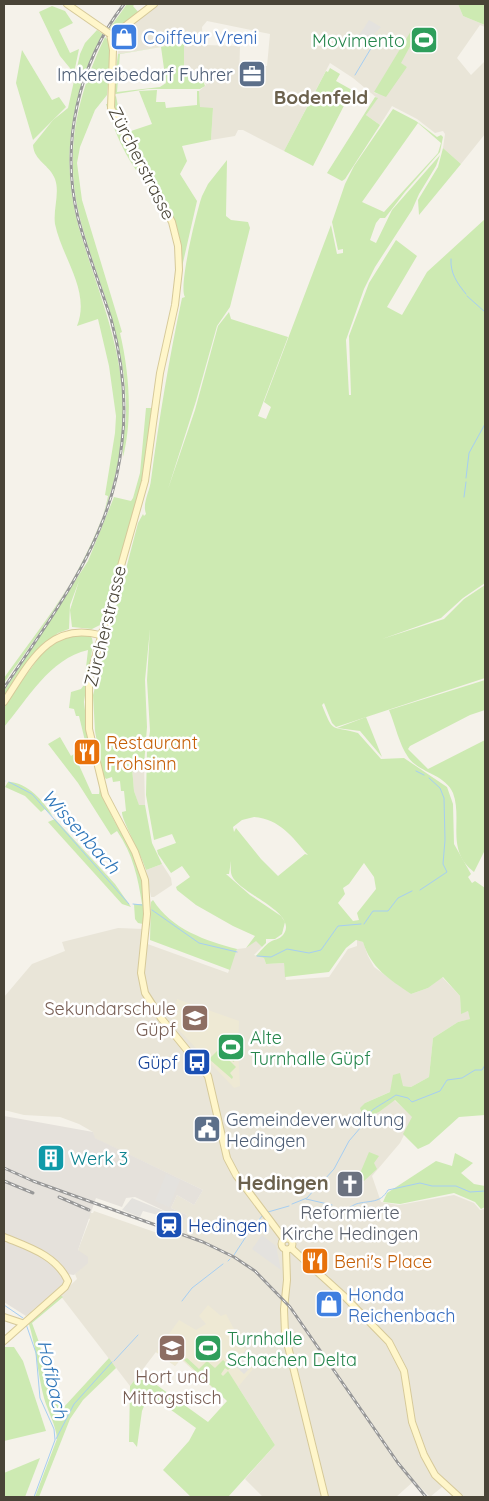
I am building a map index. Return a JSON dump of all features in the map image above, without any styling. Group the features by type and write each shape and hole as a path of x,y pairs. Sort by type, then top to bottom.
{"main road":[{"path":"67,4 110,35 154,4"},
{"name":"Zürcherstrasse","path":"110,35 113,50 111,108 172,222 178,246 179,270 176,305 160,373 145,482 89,679 89,729 105,795 133,846 144,880 147,909 141,962 143,986 158,1014 208,1076 227,1158 284,1239 292,1240 288,1249"},
{"path":"4,702 32,661 54,639 76,631 100,635"},
{"path":"4,1238 40,1252 53,1262 68,1280 65,1287 22,1323 12,1336 4,1341"},
{"path":"288,1249 284,1309 285,1330 290,1358 326,1497"},
{"path":"288,1249 345,1297 389,1342 404,1371 412,1422 424,1455 444,1483 459,1497"},
{"path":"4,1317 22,1323"}],"shaded area":[{"path":"158,4 458,4 463,16 485,25 485,27 480,25 457,58 471,75 485,61 485,134 461,164 443,148 445,134 443,131 435,133 417,119 392,106 380,125 366,115 377,98 353,78 330,63 284,151 243,130 238,130 235,136 211,140 213,108 200,108 199,91 206,85 201,74 184,75 183,43 118,54 119,41 130,25","holes":["207,21 270,34 267,66 245,65 243,80 239,80 240,46 203,45 202,27","414,27 417,43 413,41 400,63 407,67 381,94 374,93"]},
{"path":"369,20 381,27 375,33 369,45 358,37"},
{"path":"144,765 145,805 139,806 134,791 132,767"},
{"path":"162,864 171,878 172,885 151,897 146,870"},
{"path":"118,928 144,929 142,942 228,973 237,949 246,948 256,940 262,947 254,955 264,958 266,964 284,963 286,980 329,977 348,949 357,946 357,940 363,942 374,967 411,994 428,988 442,977 460,996 461,1013 468,1011 471,1019 458,1022 433,1038 429,1077 411,1087 403,1086 365,1103 365,1118 379,1112 394,1100 413,1117 400,1143 372,1176 381,1202 399,1205 454,1195 474,1203 480,1210 485,1209 485,1497 463,1497 447,1483 430,1497 414,1481 396,1497 263,1497 245,1479 275,1445 228,1371 213,1388 181,1359 175,1366 156,1352 130,1386 60,1295 77,1279 75,1274 88,1262 78,1250 90,1219 88,1218 90,1213 94,1211 169,1237 176,1226 187,1215 171,1208 177,1195 194,1205 203,1190 94,1138 93,1132 79,1124 60,1117 24,1115 4,1110 4,997 32,964 65,951 62,942"},
{"path":"177,999 239,1021 240,1086 234,1088 171,1022"},
{"path":"4,1116 93,1132 95,1138 203,1190 194,1205 177,1195 171,1208 187,1215 184,1220 135,1197 126,1198 122,1207 96,1198 78,1250 88,1257 88,1263 74,1275 67,1274 63,1284 26,1316 4,1302"},
{"path":"166,1174 180,1180 169,1207 155,1201"},
{"path":"132,1198 171,1214 169,1218 143,1211 140,1217 122,1210"},
{"path":"262,1235 276,1246 281,1270 252,1249"},
{"path":"208,1305 221,1316 226,1314 244,1348 259,1358 259,1362 238,1387 228,1371 213,1388 181,1359 175,1366 156,1352 179,1320 196,1330 206,1324 199,1316"},
{"path":"246,1350 256,1357 254,1364 244,1374 233,1364"}],"green space":[{"path":"127,4 135,4 133,6 139,13 115,31 109,29"},
{"path":"458,4 485,4 485,25 463,16"},
{"path":"52,6 65,11 73,23 59,30 70,53 79,49 74,73 60,56 39,12"},
{"path":"414,26 418,35 417,43 413,41 401,63 407,67 386,97 374,92"},
{"path":"97,30 103,34 91,59 75,109 70,159 75,211 110,325 120,369 123,414 120,452 112,489 103,514 108,496 105,495 116,416 109,366 98,319 77,326 80,300 78,287 55,224 57,195 55,179 50,170 36,155 33,145 53,120 68,108 80,54 85,43"},
{"path":"105,37 109,41 110,63 107,95 95,110 80,147 77,163 82,200 122,332 120,333 126,363 129,395 128,427 123,457 126,413 122,365 112,320 78,210 74,184 74,135 79,110 85,86"},
{"path":"184,43 184,75 201,74 205,86 200,89 148,89 113,93 118,54","holes":["161,47 166,83 160,87 117,92 120,54"]},
{"path":"22,50 52,100 59,97 66,107 33,140 16,83"},
{"path":"330,68 340,74 336,81 352,90 313,166 284,151 326,71 328,72"},
{"path":"157,90 156,102 165,102 166,108 197,105 197,91 199,91 200,107 213,108 211,140 182,146 187,161 180,174 197,201 182,267 179,236 175,221 114,106 113,98 116,96 120,116 128,132 152,124 139,91"},
{"path":"375,97 378,98 366,115 380,125 342,181 327,173"},
{"path":"106,104 150,185 136,170 123,148"},
{"path":"393,109 416,121 437,137 441,135 443,137 440,152 385,218 380,218 376,223 370,240 376,243 392,210 440,155 412,210 375,267 364,289 346,340 349,395 351,395 349,336 369,283 396,240 417,256 387,307 402,315 427,272 485,219 485,583 463,598 441,618 382,639 444,619 464,599 485,585 485,678 336,727 332,723 324,703 322,705 329,721 334,727 358,733 381,759 404,758 447,787 453,804 454,844 471,874 468,877 472,883 475,881 485,888 485,1115 459,1117 429,1144 418,1149 403,1134 412,1117 395,1100 379,1112 364,1119 360,1108 365,1103 390,1092 393,1075 400,1073 403,1086 411,1087 429,1077 433,1038 458,1022 470,1019 468,1011 461,1014 460,996 443,977 428,988 411,994 382,972 371,959 363,942 356,940 346,948 329,972 285,977 284,963 266,964 264,958 256,956 268,943 283,935 286,927 285,923 282,934 275,939 266,939 266,943 262,947 256,941 246,948 255,936 196,905 177,890 176,887 190,877 182,866 171,873 158,854 157,850 176,843 172,834 154,840 146,795 147,751 150,731 147,680 150,629 145,680 147,727 144,765 132,767 134,791 139,805 145,805 152,843 162,864 146,870 123,816 122,812 126,811 124,791 121,791 120,781 113,782 112,777 106,779 103,775 95,731 93,695 138,523 143,514 144,516 146,514 146,501 169,366 182,298 185,297 184,279 189,248 202,196 208,184 227,160 226,216 231,220 248,222 250,228 230,307 217,326 168,489 195,410 218,326 229,312 231,319 288,337 258,416 266,419 271,407 264,402 331,225 337,254 343,253 343,249 338,250 332,222 345,184 354,166","holes":["418,123 441,143 438,153 384,212 362,202","254,817 263,818 278,825 308,855 305,854 278,876 261,859 236,828 234,832 233,827 242,820","231,861 231,874 237,883 280,915 250,895 226,874 229,874","364,863 374,877 376,889 357,913 359,920 353,921 338,903 345,894 343,888 349,884"]},
{"path":"443,148 461,164 419,215 418,200 438,167"},
{"path":"146,408 153,408 139,499 100,625 92,629 72,627 70,610 79,581 70,605 69,629 58,633 45,643 4,697 4,691 88,561 114,497 131,501 133,498 140,473"},
{"path":"99,525 92,545 70,584 84,558"},
{"path":"70,584 47,622 4,683 4,678"},
{"path":"89,635 92,638 93,644 84,702 89,743 86,745 79,716 76,716 74,709 69,708 71,692 81,689 84,685 88,650 62,662 40,681 4,727 4,705 43,652 62,636"},
{"path":"485,680 485,710 470,715 410,746 408,749 428,769 485,740 485,850 474,872 465,863 457,844 456,803 453,793 438,777 419,767 408,757 389,710"},
{"path":"366,717 382,757 360,731 337,728"},
{"path":"60,737 71,756 74,754 92,794 99,794 100,785 106,803 131,851 143,884 145,903 143,924 138,923 135,919 134,904 142,904 137,876 131,857 117,831 111,835 78,783 48,744"},
{"path":"8,782 22,785 28,789 45,805 53,817 45,809 41,812 25,796 5,787"},
{"path":"55,819 115,884 131,907 122,904 48,822"},
{"path":"153,900 169,919 179,926 202,938 237,949 230,970 150,940 151,902"},
{"path":"218,1050 224,1055 235,1057 234,1062 226,1057 236,1067 230,1073 233,1077 232,1079 209,1059"},
{"path":"369,1152 379,1156 374,1163 377,1169 364,1181 360,1178 356,1182 352,1177 361,1171"},
{"path":"455,1153 473,1163 461,1173 474,1184 485,1186 485,1207 481,1209 475,1202 454,1193 400,1204 383,1202 387,1193 436,1161 452,1166"},
{"path":"60,1295 63,1297 32,1323 40,1345 47,1384 63,1408 109,1358 116,1368 83,1400 70,1419 39,1497 35,1497 57,1439 54,1424 44,1398 28,1321"},
{"path":"4,1347 14,1347 23,1361 46,1431 4,1441"},
{"path":"187,1358 199,1369 207,1361 215,1368 223,1360 231,1367 228,1370 225,1368 221,1374 223,1376 228,1371 275,1445 228,1497 191,1497 163,1470 189,1441 196,1428 149,1394 142,1411 137,1447 133,1442 129,1442 130,1386 140,1373 208,1422 227,1401 184,1360"},
{"path":"40,1458 25,1497 4,1497 4,1473"}],"waterway":[{"path":"355,75 379,35"},
{"path":"451,259 455,278 466,294"},
{"path":"467,296 485,312"},
{"path":"466,478 469,453 485,424"},
{"path":"464,497 466,482"},
{"name":"Wissenbach","path":"416,771 424,775"},
{"name":"Wissenbach","path":"420,890 447,872 443,864 445,840 444,798 440,788 429,778"},
{"name":"Wissenbach","path":"9,782 32,794 129,904"},
{"name":"Wissenbach","path":"364,924 373,911 388,911 398,898 412,891"},
{"name":"Wissenbach","path":"133,904 142,905"},
{"name":"Wissenbach","path":"152,910 199,943 237,952"},
{"name":"Wissenbach","path":"257,956 271,957 287,949 309,953 321,950 338,926 361,924"},
{"path":"325,1179 334,1169 349,1141 361,1127 361,1121 373,1110 396,1095 408,1098 412,1102 440,1091 447,1080 462,1078 475,1070 482,1070 485,1065"},
{"path":"292,1204 307,1198 322,1181"},
{"path":"341,1210 356,1204 378,1200 388,1190 420,1183 432,1186 456,1186 470,1192 485,1191"},
{"path":"306,1199 332,1205"},
{"path":"268,1212 289,1206"},
{"path":"253,1228 262,1216"},
{"path":"234,1255 249,1232"},
{"path":"182,1301 192,1288 223,1264"},
{"name":"Hofibach","path":"4,1305 23,1318"},
{"name":"Hofibach","path":"26,1324 36,1353 40,1398 54,1429 55,1440 34,1497"},
{"path":"4,1344 19,1332"},
{"path":"114,1361 138,1335"},
{"path":"56,1439 74,1404 112,1362"}],"railway":[{"path":"4,688 79,572 107,510 116,477 122,442 124,411 121,365 111,319 78,218 71,162 77,106 84,79 108,27 124,4"},
{"path":"4,1168 33,1181 203,1242 234,1257 255,1271 290,1307 398,1463 426,1497"},
{"path":"4,1181 33,1193"},
{"path":"59,1197 89,1210"}],"place":[{"name":"Coiffeur Vreni","path":"124,37"},
{"name":"Movimento","path":"424,40"},
{"name":"Imkereibedarf Fuhrer","path":"252,74"},
{"name":"Restaurant Frohsinn","path":"87,752"},
{"name":"Sekundarschule Güpf","path":"195,1018"},
{"name":"Alte Turnhalle Güpf","path":"231,1047"},
{"name":"Güpf","path":"197,1062"},
{"name":"Gemeindeverwaltung Hedingen","path":"207,1129"},
{"name":"Werk 3","path":"51,1158"},
{"name":"Reformierte Kirche Hedingen","path":"350,1184"},
{"name":"Hedingen","path":"169,1225"},
{"name":"Beni's Place","path":"315,1261"},
{"name":"Honda Reichenbach","path":"329,1304"},
{"name":"Hort und Mittagstisch","path":"172,1348"},
{"name":"Turnhalle Schachen Delta","path":"208,1348"}],"district":[{"name":"Bodenfeld","path":"321,97"},
{"name":"Hedingen","path":"283,1182"}]}
